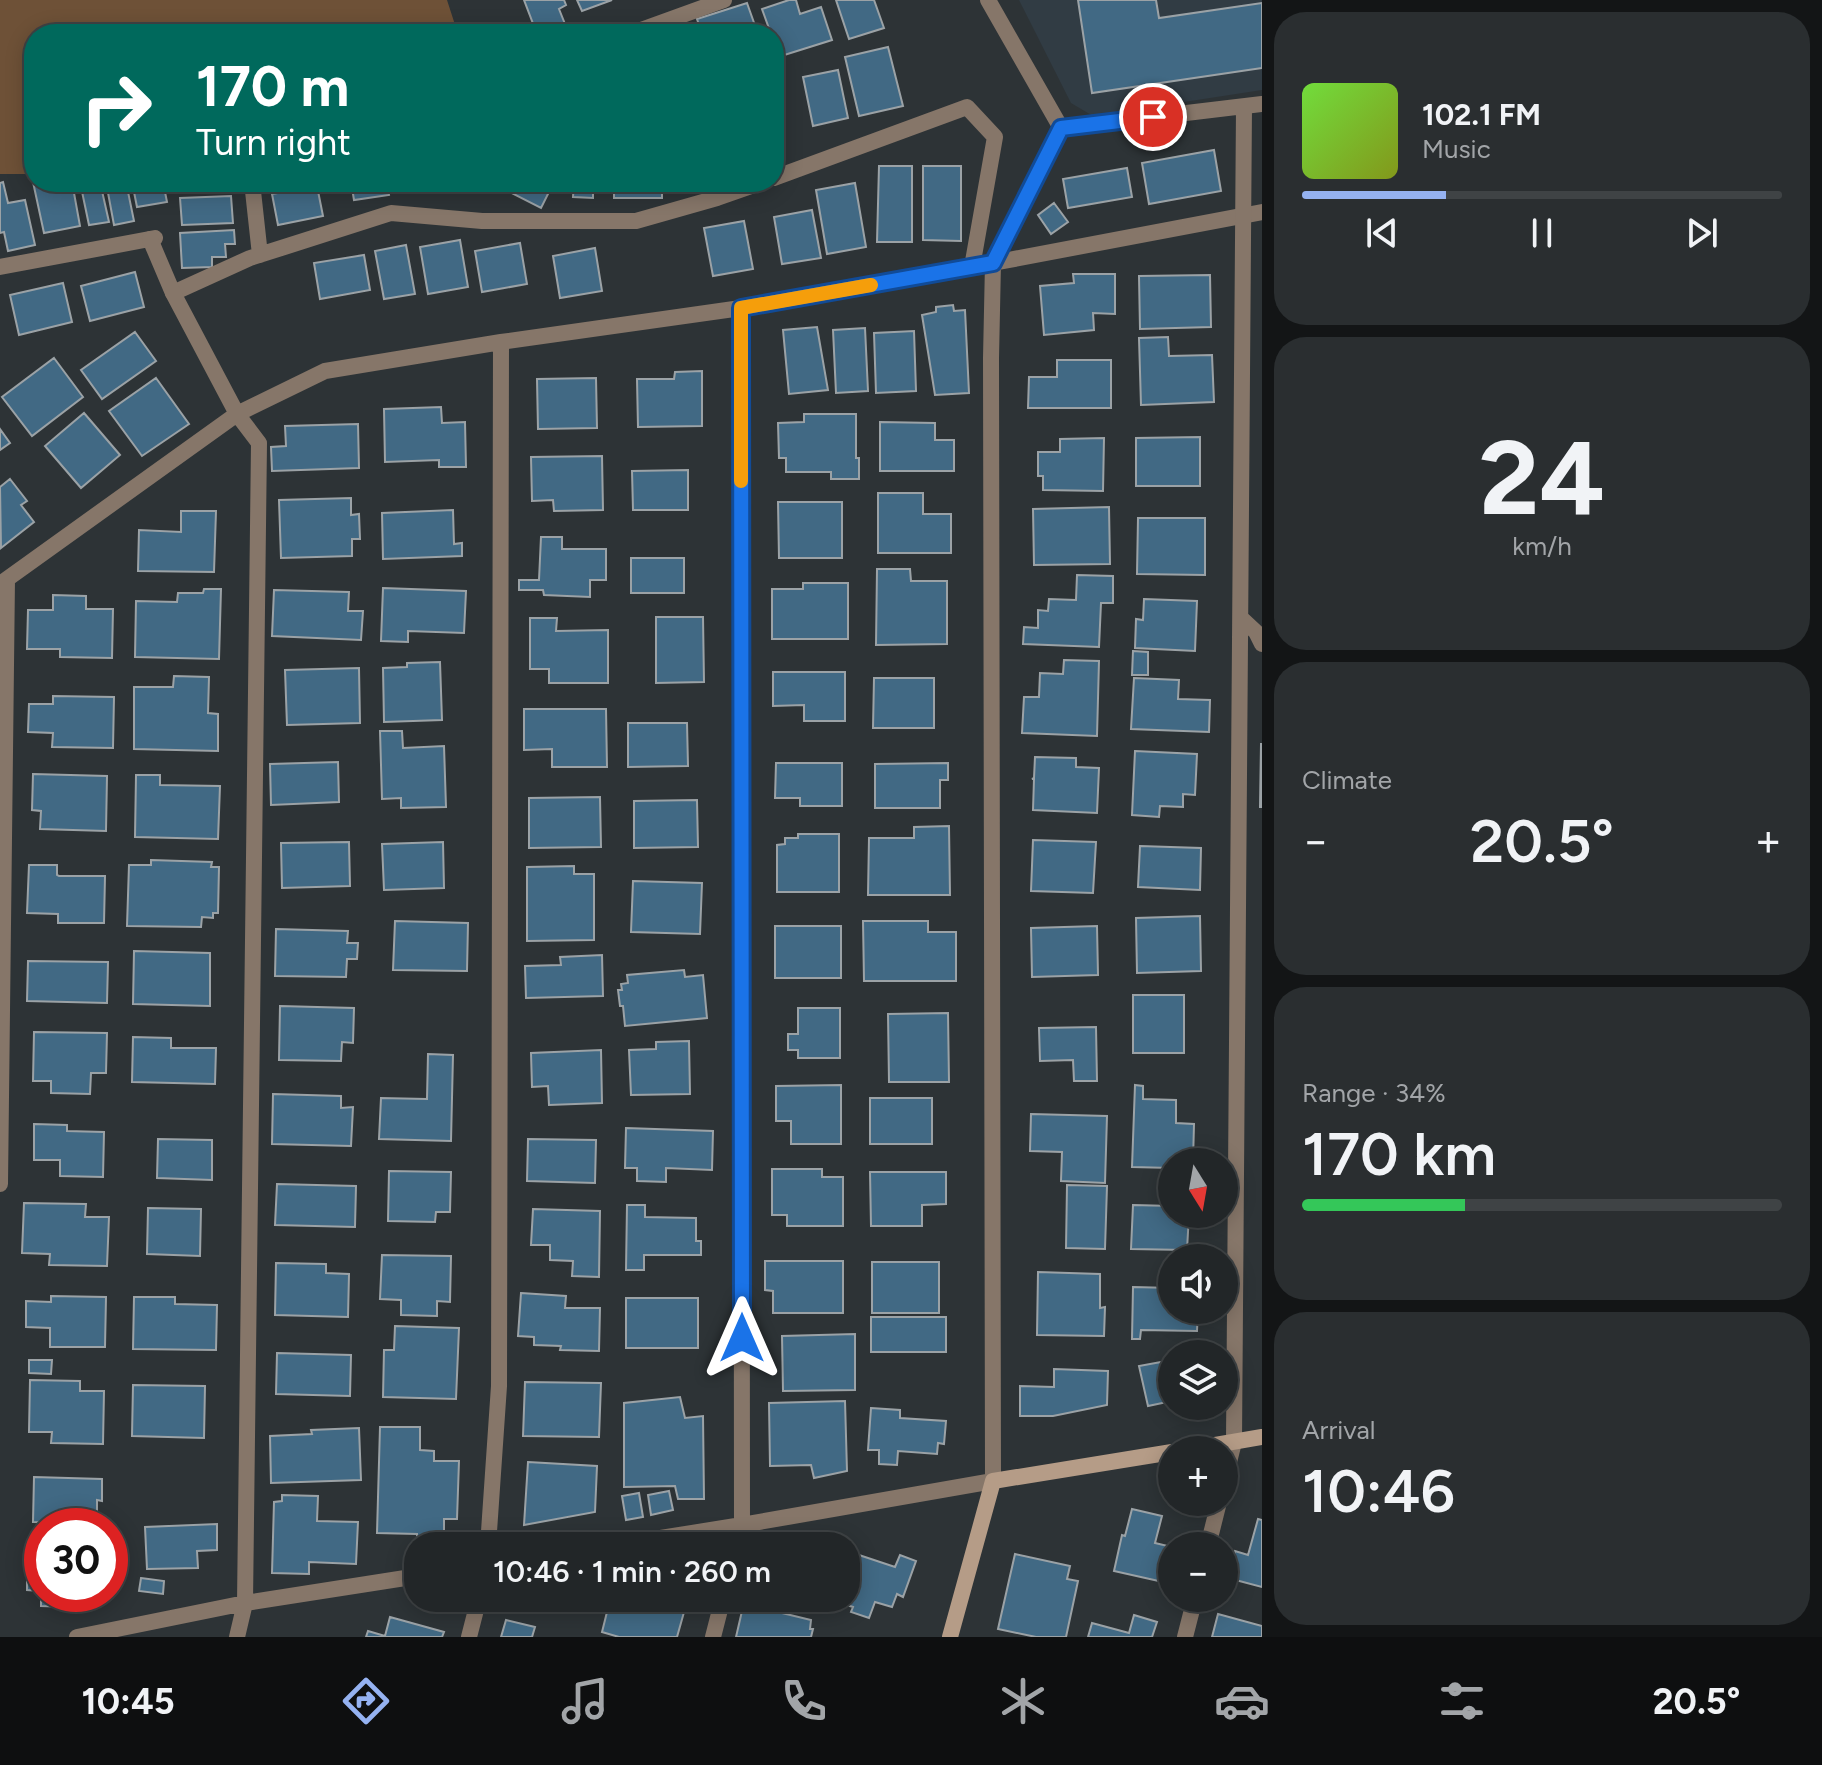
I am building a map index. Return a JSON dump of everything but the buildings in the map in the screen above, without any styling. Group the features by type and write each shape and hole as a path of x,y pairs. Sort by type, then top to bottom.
{"street":[{"path":"674,24 724,0"},
{"path":"988,0 1061,128"},
{"path":"1061,128 1262,104"},
{"path":"784,174 967,107 995,137 972,267"},
{"path":"1234,1436 1244,107"},
{"path":"950,1637 993,1481 993,263 1061,128"},
{"path":"253,192 260,255"},
{"path":"173,293 260,255 391,213 482,221 636,221 709,192"},
{"path":"0,1184 3,581 237,414 325,371 741,308 1262,212"},
{"path":"0,267 153,239 173,293 237,414 259,443 245,1603 237,1637"},
{"path":"740,1532 741,308"},
{"path":"489,1532 499,1386 501,342"},
{"path":"1241,618 1256,632 1262,644"},
{"path":"1238,1441 1262,1437"},
{"path":"698,1532 1158,1454"},
{"path":"77,1637 245,1603 404,1578"},
{"path":"469,1637 475,1612"},
{"path":"713,1637 719,1612"},
{"path":"1185,1637 1191,1612"}],"shaded area":[{"path":"0,0 447,0 455,24 24,24 24,174 0,174"},
{"path":"1019,0 1262,0 1262,90 1093,116 1071,103"}],"slow traffic":[{"path":"741,481 741,308 871,285"}],"route":[{"path":"742,1338 741,308 993,263 1061,128 1153,117"}]}
